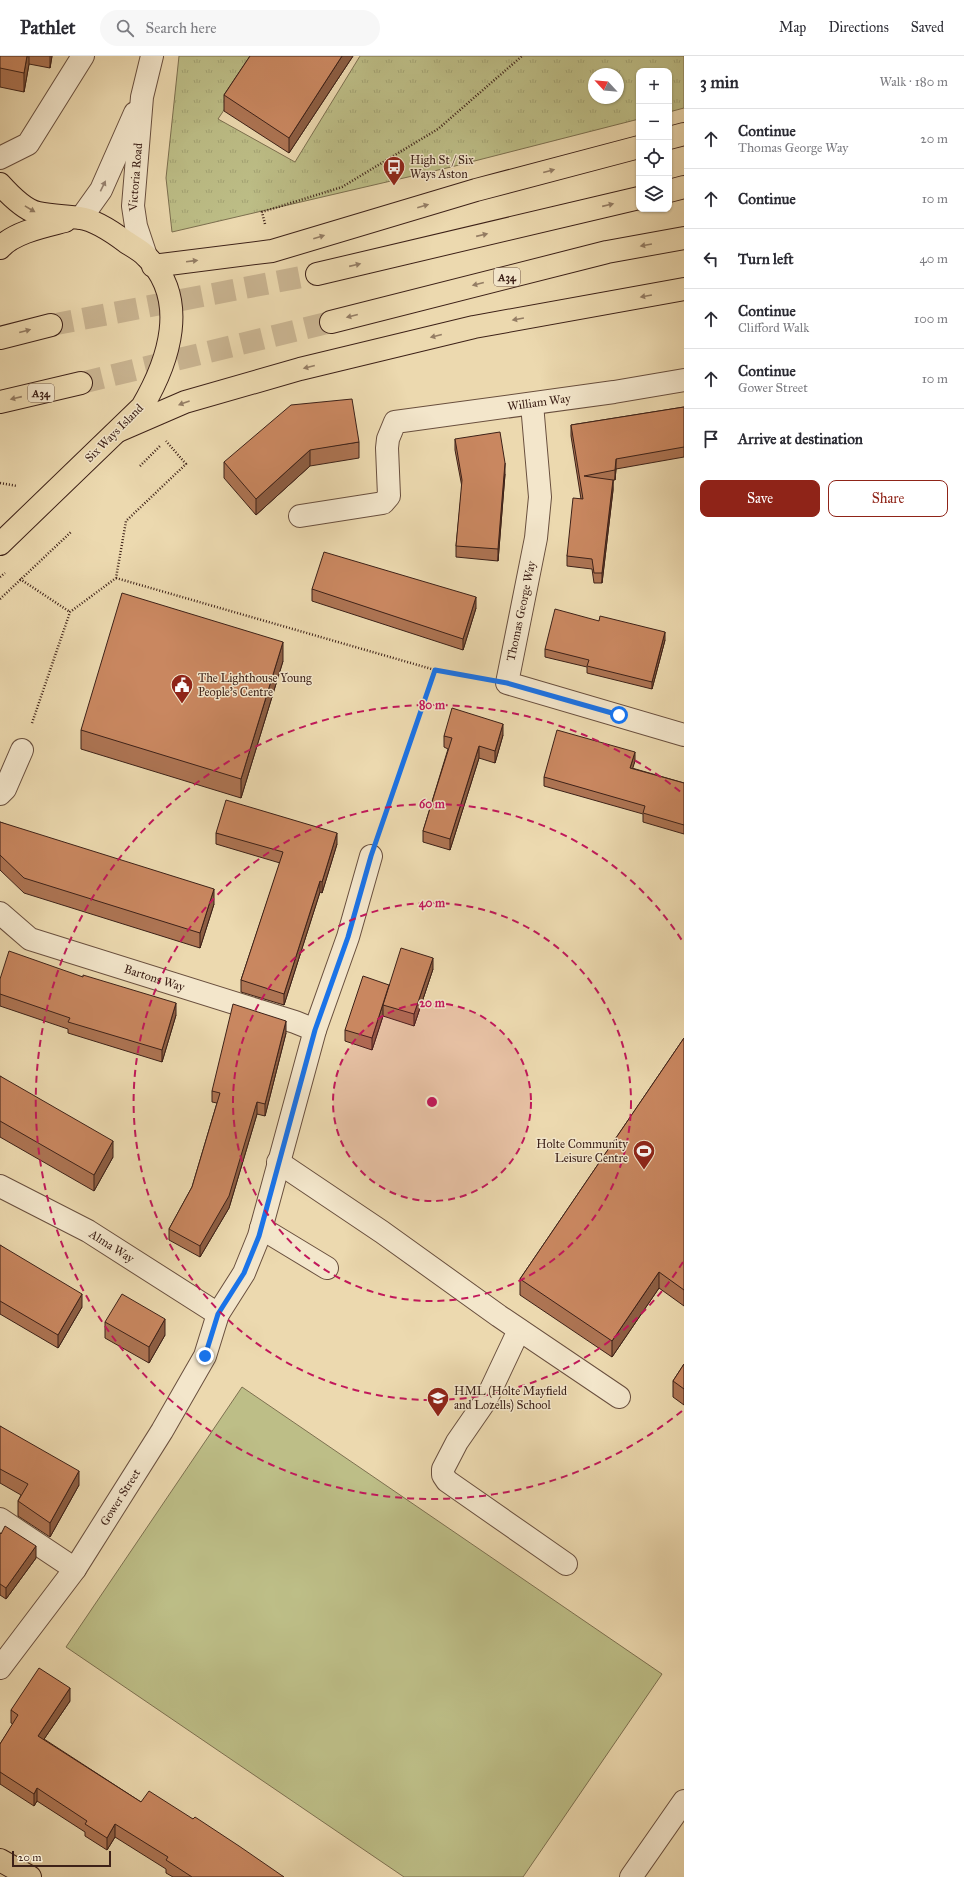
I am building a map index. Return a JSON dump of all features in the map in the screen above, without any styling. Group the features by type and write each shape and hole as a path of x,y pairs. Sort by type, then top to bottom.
{"main road":[{"path":"672,137 684,134"},
{"path":"150,261 272,251 476,190 636,148"},
{"name":"Six Ways Island","path":"0,184 21,204 36,213 77,218 109,230 150,261 166,285 170,296 172,330 164,359 154,386 142,407 0,544"},
{"path":"672,190 684,187"},
{"path":"317,274 636,199"},
{"path":"0,248 4,243 32,230 77,218"},
{"name":"A34","path":"331,322 608,252 684,238"},
{"path":"118,431 185,402 308,367 474,327 684,289"},
{"path":"0,338 51,325"},
{"name":"A34","path":"0,402 81,383"},
{"path":"0,1860 30,1877"}],"street":[{"path":"0,158 28,144 83,56"},
{"name":"Victoria Road","path":"150,261 136,226 133,206 142,97 152,56"},
{"name":"Victoria Road","path":"77,218 101,190 142,97"},
{"name":"William Way","path":"300,516 383,503 389,496 386,448 395,422 532,404 684,380"},
{"name":"Thomas George Way","path":"507,683 536,538 540,496 532,404"},
{"path":"507,683 684,735"},
{"path":"0,794 5,789 22,750"},
{"name":"Gower Street","path":"0,1668 75,1568 162,1431 205,1356 218,1314 244,1273 262,1228 278,1162 315,1030 348,937 371,856"},
{"name":"Bartons Way","path":"0,913 30,939 295,1022 315,1030"},
{"path":"278,1162 382,1232 519,1330 619,1397"},
{"name":"Alma Way","path":"0,1186 88,1231 218,1314"},
{"path":"262,1228 327,1268"},
{"path":"519,1330 486,1400 457,1442 443,1468 443,1475 566,1564"},
{"path":"0,1518 75,1568"},
{"path":"631,1877 684,1801"}],"path":[{"path":"272,251 262,212 342,188 438,129 522,56"},
{"path":"22,750 70,612 116,578 126,520 186,464 166,441 140,466"},
{"path":"0,483 20,487"},
{"path":"0,599 72,532"},
{"path":"116,578 435,670 507,683"},
{"path":"20,579 70,612"},
{"path":"371,856 435,670"}],"green space":[{"path":"179,56 260,56 218,119 295,162 360,56 684,56 684,108 672,111 672,68 636,68 636,120 451,167 172,232 166,178"},
{"path":"242,1387 662,1674 523,1877 404,1877 66,1647"}],"building":[{"path":"0,56 27,56 24,73 0,68"},
{"path":"250,56 342,56 289,138 224,95"},
{"path":"352,399 359,442 310,450 256,499 224,462 291,405"},
{"path":"684,407 684,447 616,459 615,470 584,476 613,480 602,573 594,573 592,559 567,556 573,498 583,499 571,425"},
{"path":"500,432 505,463 498,549 456,546 462,480 455,439"},
{"path":"324,552 476,597 463,639 312,589"},
{"name":"The Lighthouse Young People's Centre","path":"122,593 283,642 241,779 81,730"},
{"path":"555,609 599,621 600,616 665,632 652,682 587,666 589,660 545,649"},
{"path":"452,708 503,724 495,751 479,746 450,839 423,831 452,738 444,736"},
{"path":"557,730 635,752 630,768 684,783 684,825 643,813 645,806 544,777"},
{"path":"226,800 337,833 284,994 241,980 283,852 216,833"},
{"path":"0,822 214,889 200,933 24,878 0,855"},
{"path":"401,948 433,958 414,1014 383,1005"},
{"path":"9,951 83,977 83,975 176,1003 162,1050 68,1022 70,1018 0,994 0,979"},
{"path":"363,976 389,985 372,1038 345,1030"},
{"path":"233,1004 286,1021 265,1104 257,1102 229,1196 200,1246 169,1229 192,1187 220,1093 212,1091"},
{"name":"Holte Community Leisure Centre","path":"684,1038 684,1290 659,1272 612,1341 520,1279"},
{"path":"0,1076 113,1141 94,1175 0,1121"},
{"path":"0,1245 82,1294 58,1335 0,1301"},
{"path":"122,1294 165,1319 149,1347 105,1322"},
{"path":"684,1364 684,1389 673,1381"},
{"path":"0,1426 79,1471 50,1523 18,1501 28,1484 0,1469"},
{"path":"5,1526 36,1546 6,1588 0,1584 0,1533 1,1534"},
{"path":"39,1668 70,1688 38,1736 141,1802 149,1791 193,1819 195,1817 284,1877 192,1877 166,1860 168,1857 115,1824 107,1838 85,1824 87,1821 37,1788 34,1794 0,1772 0,1744 18,1715 11,1710"}],"tunnel":[{"path":"51,325 317,274"},
{"path":"81,383 331,322"}],"place":[{"name":"High St / Six Ways Aston","path":"394,186"},
{"name":"The Lighthouse Young People's Centre","path":"182,704"},
{"name":"Holte Community Leisure Centre","path":"644,1170"},
{"name":"HML (Holte Mayfield and Lozells) School","path":"438,1418"}],"route":[{"path":"205,1356 218,1314 244,1273 259,1236 315,1030 348,937 371,856 435,670 507,683 619,715"}]}
